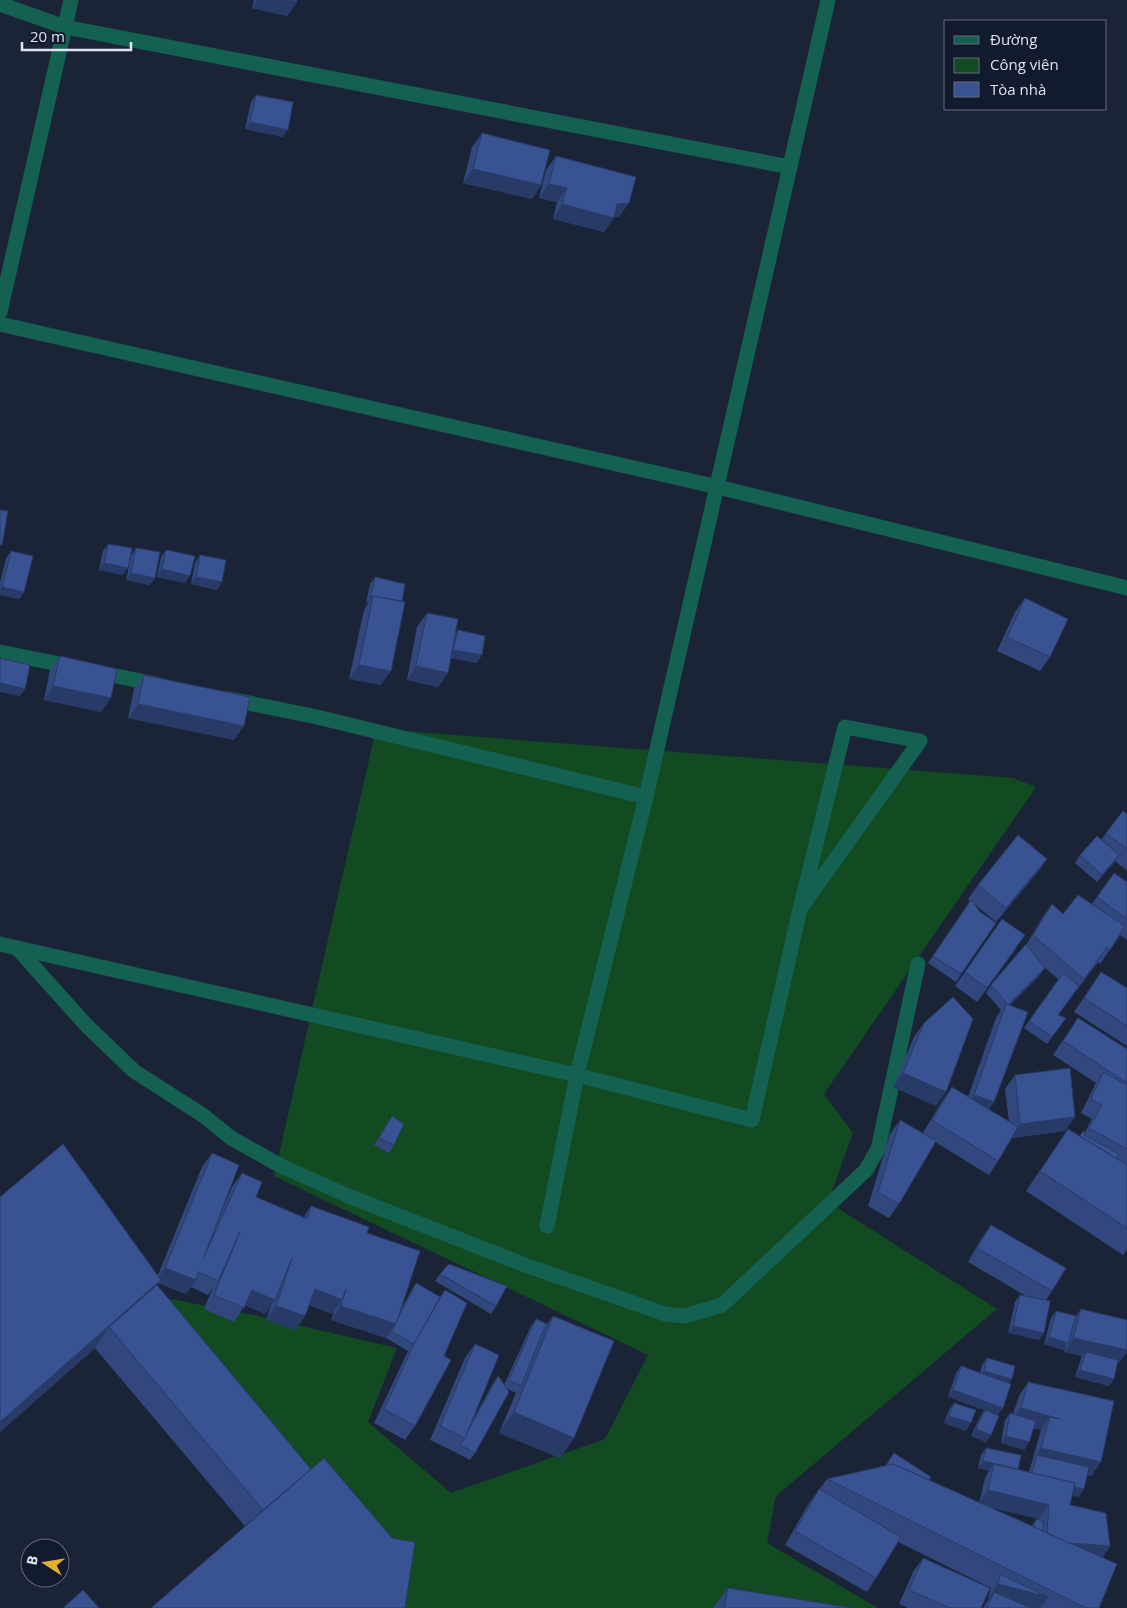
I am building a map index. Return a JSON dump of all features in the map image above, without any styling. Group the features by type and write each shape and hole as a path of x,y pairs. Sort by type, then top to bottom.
{"street":[{"path":"0,312 71,0"},
{"path":"547,1226 577,1076 646,797 828,0"},
{"path":"0,4 65,27 790,167"},
{"path":"0,324 718,487 1127,588"},
{"path":"0,652 173,687"},
{"path":"211,695 317,717 646,797"},
{"path":"0,944 577,1076 752,1120 800,909 845,727 920,741 800,909"},
{"path":"17,948 87,1026 134,1071 204,1116 231,1138 281,1166 352,1197 525,1264 665,1314 685,1316 722,1305 866,1170 878,1149 918,964"}],"green space":[{"path":"376,729 1013,778 1036,787 824,1094 853,1133 828,1202 997,1309 776,1496 767,1543 878,1608 381,1608 140,1293 258,1316 397,1348 368,1422 451,1493 605,1439 648,1355 274,1176"}],"building":[{"path":"256,95 293,102 288,130 250,122"},
{"path":"482,133 550,150 541,185 473,169"},
{"path":"556,156 636,177 629,203 617,204 614,218 562,204 567,188 549,184"},
{"path":"0,510 8,511 2,545 0,545"},
{"path":"108,544 132,548 128,568 104,563"},
{"path":"136,548 160,552 155,578 131,573"},
{"path":"166,550 195,556 190,576 162,569"},
{"path":"11,551 33,556 24,592 2,587"},
{"path":"200,555 226,560 222,582 196,577"},
{"path":"375,577 405,584 402,601 371,596"},
{"path":"373,596 405,602 391,671 359,665"},
{"path":"1025,598 1068,619 1050,657 1007,637"},
{"path":"427,613 458,619 448,673 416,666"},
{"path":"458,630 485,636 482,655 453,650"},
{"path":"60,656 117,669 111,698 53,686"},
{"path":"0,658 30,665 25,689 0,683"},
{"path":"144,675 250,697 244,726 138,704"},
{"path":"1123,811 1127,814 1127,849 1106,833"},
{"path":"1018,835 1047,859 1006,908 978,885"},
{"path":"1097,836 1119,855 1102,875 1080,855"},
{"path":"1114,873 1127,882 1127,919 1097,897"},
{"path":"1078,895 1125,926 1110,950 1107,947 1084,979 1033,935 1052,904 1063,914"},
{"path":"971,900 980,912 996,923 961,974 933,956"},
{"path":"1002,919 1025,935 987,988 965,972"},
{"path":"1026,944 1045,968 1007,1004 991,985"},
{"path":"1101,972 1127,988 1127,1026 1084,998"},
{"path":"1063,973 1079,986 1058,1015 1066,1018 1052,1037 1029,1021"},
{"path":"953,997 973,1019 946,1092 903,1073 924,1023"},
{"path":"1006,1004 1028,1012 994,1102 974,1095"},
{"path":"1078,1018 1127,1049 1127,1083 1063,1041"},
{"path":"1070,1068 1075,1117 1020,1124 1015,1075"},
{"path":"1103,1072 1127,1085 1127,1149 1089,1128 1102,1105 1091,1099"},
{"path":"952,1087 1018,1127 998,1161 932,1120"},
{"path":"392,1116 404,1124 394,1145 379,1138"},
{"path":"900,1120 936,1141 899,1204 878,1192"},
{"path":"1068,1129 1127,1165 1127,1228 1040,1171"},
{"path":"1083,1131 1084,1135 1119,1154 1116,1158 1080,1136"},
{"path":"63,1144 161,1280 0,1422 0,1197"},
{"path":"212,1153 239,1165 204,1257 242,1173 262,1182 256,1197 307,1219 311,1206 369,1227 367,1233 420,1251 396,1324 341,1306 346,1289 342,1300 315,1289 305,1316 276,1306 292,1258 275,1300 252,1290 244,1308 214,1295 240,1232 218,1281 198,1272 196,1280 165,1268"},
{"path":"991,1225 1066,1268 1052,1291 977,1248"},
{"path":"449,1264 507,1286 496,1306 440,1274"},
{"path":"416,1283 440,1297 414,1344 391,1331"},
{"path":"157,1285 311,1469 263,1510 109,1327"},
{"path":"445,1290 467,1303 444,1356 451,1360 415,1426 384,1409 415,1342"},
{"path":"1020,1295 1050,1301 1044,1333 1013,1326"},
{"path":"1081,1309 1127,1320 1127,1350 1073,1338"},
{"path":"1056,1311 1076,1316 1068,1343 1049,1337"},
{"path":"553,1316 614,1341 574,1438 514,1412"},
{"path":"536,1319 547,1324 521,1386 509,1380"},
{"path":"475,1344 499,1355 465,1438 440,1426"},
{"path":"1086,1352 1118,1360 1114,1379 1080,1370"},
{"path":"987,1358 1015,1366 1012,1379 984,1371"},
{"path":"961,1366 1011,1384 1003,1408 953,1390"},
{"path":"498,1376 509,1392 475,1453 460,1445"},
{"path":"1028,1382 1114,1401 1101,1462 1041,1448 1050,1417 1060,1419 1021,1408"},
{"path":"954,1403 976,1410 971,1423 949,1416"},
{"path":"985,1410 999,1416 991,1435 976,1429"},
{"path":"1010,1413 1036,1421 1029,1442 1006,1436"},
{"path":"986,1448 1021,1455 1018,1469 983,1461"},
{"path":"894,1453 931,1477 929,1480 893,1464 886,1466"},
{"path":"1037,1455 1089,1467 1084,1489 1074,1487 1075,1483 1032,1473"},
{"path":"324,1458 392,1538 415,1542 405,1608 151,1608"},
{"path":"893,1464 1117,1564 1099,1608 1086,1608 827,1479"},
{"path":"994,1464 1075,1483 1070,1505 1106,1513 1110,1546 1069,1543 1047,1533 1049,1505 988,1490"},
{"path":"819,1489 901,1537 876,1578 795,1531"},
{"path":"1036,1519 1043,1521 1043,1531 1034,1527"},
{"path":"923,1558 990,1588 981,1608 950,1608 909,1590"},
{"path":"1000,1574 1048,1597 998,1584"},
{"path":"728,1588 852,1608 724,1608"},
{"path":"83,1590 99,1608 63,1608"},
{"path":"994,1592 1031,1608 987,1608"}]}
